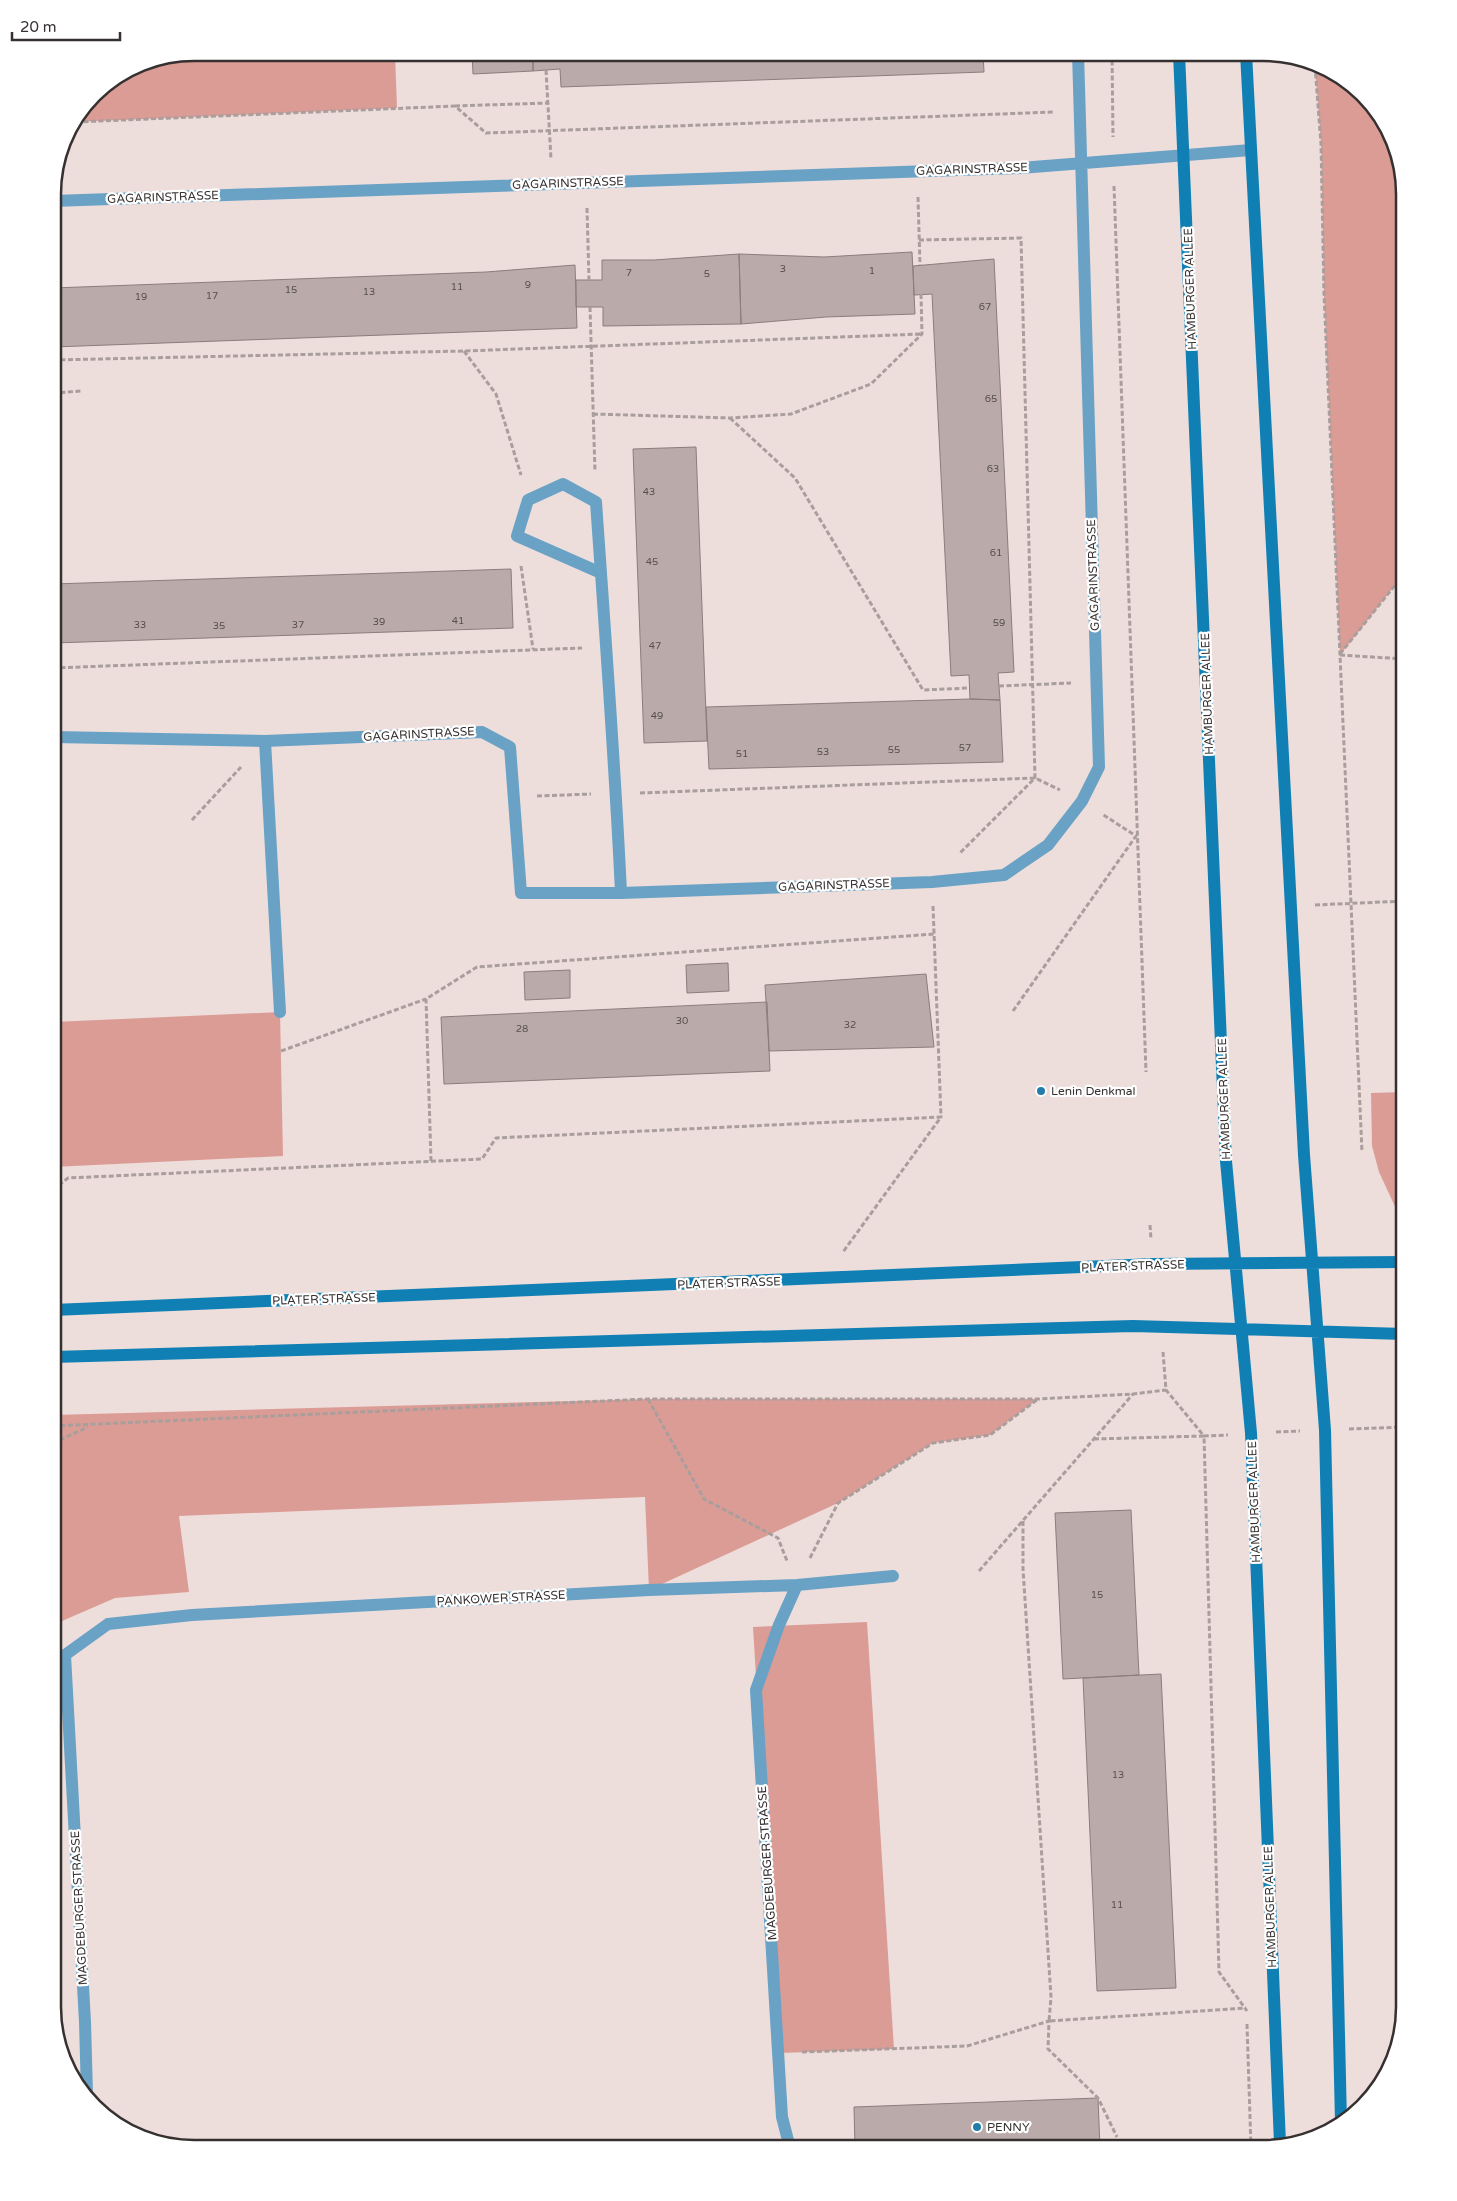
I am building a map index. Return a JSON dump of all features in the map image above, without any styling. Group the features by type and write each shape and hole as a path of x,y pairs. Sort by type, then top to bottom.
{"street":[{"path":"1078,62 1082,163"},
{"name":"HAMBURGER ALLEE","path":"1179,62 1226,1161 1251,1433 1280,2139"},
{"path":"1246,62 1290,906 1312,1262 1325,1430 1341,2114"},
{"name":"GAGARINSTRASSE","path":"62,201 918,171 1082,163 1113,159 1251,150"},
{"name":"GAGARINSTRASSE","path":"62,737 265,741 482,732 510,747 521,894 621,893 932,882 1004,875 1048,845 1082,801 1099,767 1082,163"},
{"path":"601,573 517,536 528,500 563,484 596,502 601,573 605,647 616,794 621,893"},
{"path":"265,741 280,1012"},
{"name":"PLATER STRASSE","path":"61,1310 1154,1264 1396,1262"},
{"path":"61,1357 1133,1326 1396,1334"},
{"name":"PANKOWER STRASSE","path":"108,1624 202,1615 648,1590 797,1585 894,1576"},
{"name":"MAGDEBURGER STRASSE","path":"788,2140 782,2117 756,1690 779,1625 797,1585"},
{"name":"MAGDEBURGER STRASSE","path":"87,2085 65,1655 108,1624"}],"path":[{"path":"1112,62 1113,159 1146,1072"},
{"path":"546,70 553,183"},
{"path":"1315,72 1321,144 1324,294 1362,1152"},
{"path":"83,122 548,103"},
{"path":"455,106 486,133 1080,111"},
{"path":"918,171 920,266"},
{"path":"586,182 589,280"},
{"path":"823,1279 942,1118 932,882 1034,778 1021,238 920,240"},
{"path":"593,414 730,418 791,414 871,384 922,334 921,294"},
{"path":"590,307 596,502"},
{"path":"62,360 464,351 922,334"},
{"path":"464,351 496,394 528,500"},
{"path":"62,392 82,391"},
{"path":"730,418 795,478 923,690 969,688"},
{"path":"517,536 533,649"},
{"path":"1340,654 1396,584"},
{"path":"62,668 605,647"},
{"path":"1340,654 1396,658"},
{"path":"999,686 1131,680"},
{"path":"192,820 265,741"},
{"path":"513,796 616,794 1034,778 1082,801 1136,836"},
{"path":"1013,1011 1136,836"},
{"path":"1290,906 1396,901"},
{"path":"281,1051 426,999 477,967 934,934"},
{"path":"426,999 431,1161"},
{"path":"61,1183 68,1178 482,1159 496,1138 942,1118"},
{"path":"61,1426 648,1399 1038,1399 1133,1394 1166,1390"},
{"path":"980,1571 1133,1394"},
{"path":"648,1399 704,1499 778,1538 797,1585"},
{"path":"797,1585 838,1502 933,1443 990,1435 1038,1399"},
{"path":"61,1439 91,1426"},
{"path":"1094,1439 1204,1436 1219,1972 1247,2008 1251,2140"},
{"path":"1023,1521 1024,1568 1052,1997 1048,2049 1098,2098 1116,2137"},
{"path":"779,2053 967,2046 1049,2021 1247,2008"}],"shaded area":[{"path":"186,62 395,62 397,108 83,122 100,100 128,79 160,66"},
{"path":"1315,72 1344,89 1357,100 1378,128 1391,160 1395,177 1396,195 1396,584 1340,655 1324,294 1321,144"},
{"path":"280,1012 283,1156 61,1167 62,1022"},
{"path":"1396,1092 1396,1209 1379,1172 1372,1146 1371,1093"},
{"path":"648,1399 1038,1399 990,1435 933,1443 838,1503 649,1590 645,1497 179,1516 189,1592 115,1598 61,1621 61,1415"},
{"path":"867,1622 894,2049 779,2053 753,1627"}],"building":[{"path":"472,62 533,62 533,71 473,74"},
{"path":"533,62 983,62 984,72 561,87 560,69 533,71"},
{"path":"912,252 915,314 826,317 741,324 739,254 824,257"},
{"path":"739,254 741,324 603,326 603,307 576,307 576,280 602,280 602,260 654,260"},
{"path":"994,259 1014,672 998,673 1000,700 970,699 969,675 951,676 932,294 914,295 913,266"},
{"path":"575,265 577,328 62,347 62,288 486,272"},
{"path":"696,447 707,741 644,743 633,449"},
{"path":"511,569 513,628 62,643 62,584"},
{"path":"970,699 1000,700 1003,762 709,769 706,707"},
{"path":"728,963 729,991 687,993 686,965"},
{"path":"570,970 570,998 525,1000 524,972"},
{"path":"926,974 934,1047 769,1051 765,985"},
{"path":"767,1002 770,1071 444,1084 441,1017"},
{"path":"1131,1510 1139,1675 1063,1679 1055,1513"},
{"path":"1161,1674 1176,1988 1097,1991 1083,1678"},
{"name":"PENNY","path":"1098,2098 1100,2140 855,2140 854,2107"}],"place":[{"name":"Lenin Denkmal","path":"1041,1091"},
{"name":"PENNY","path":"977,2127"}]}
